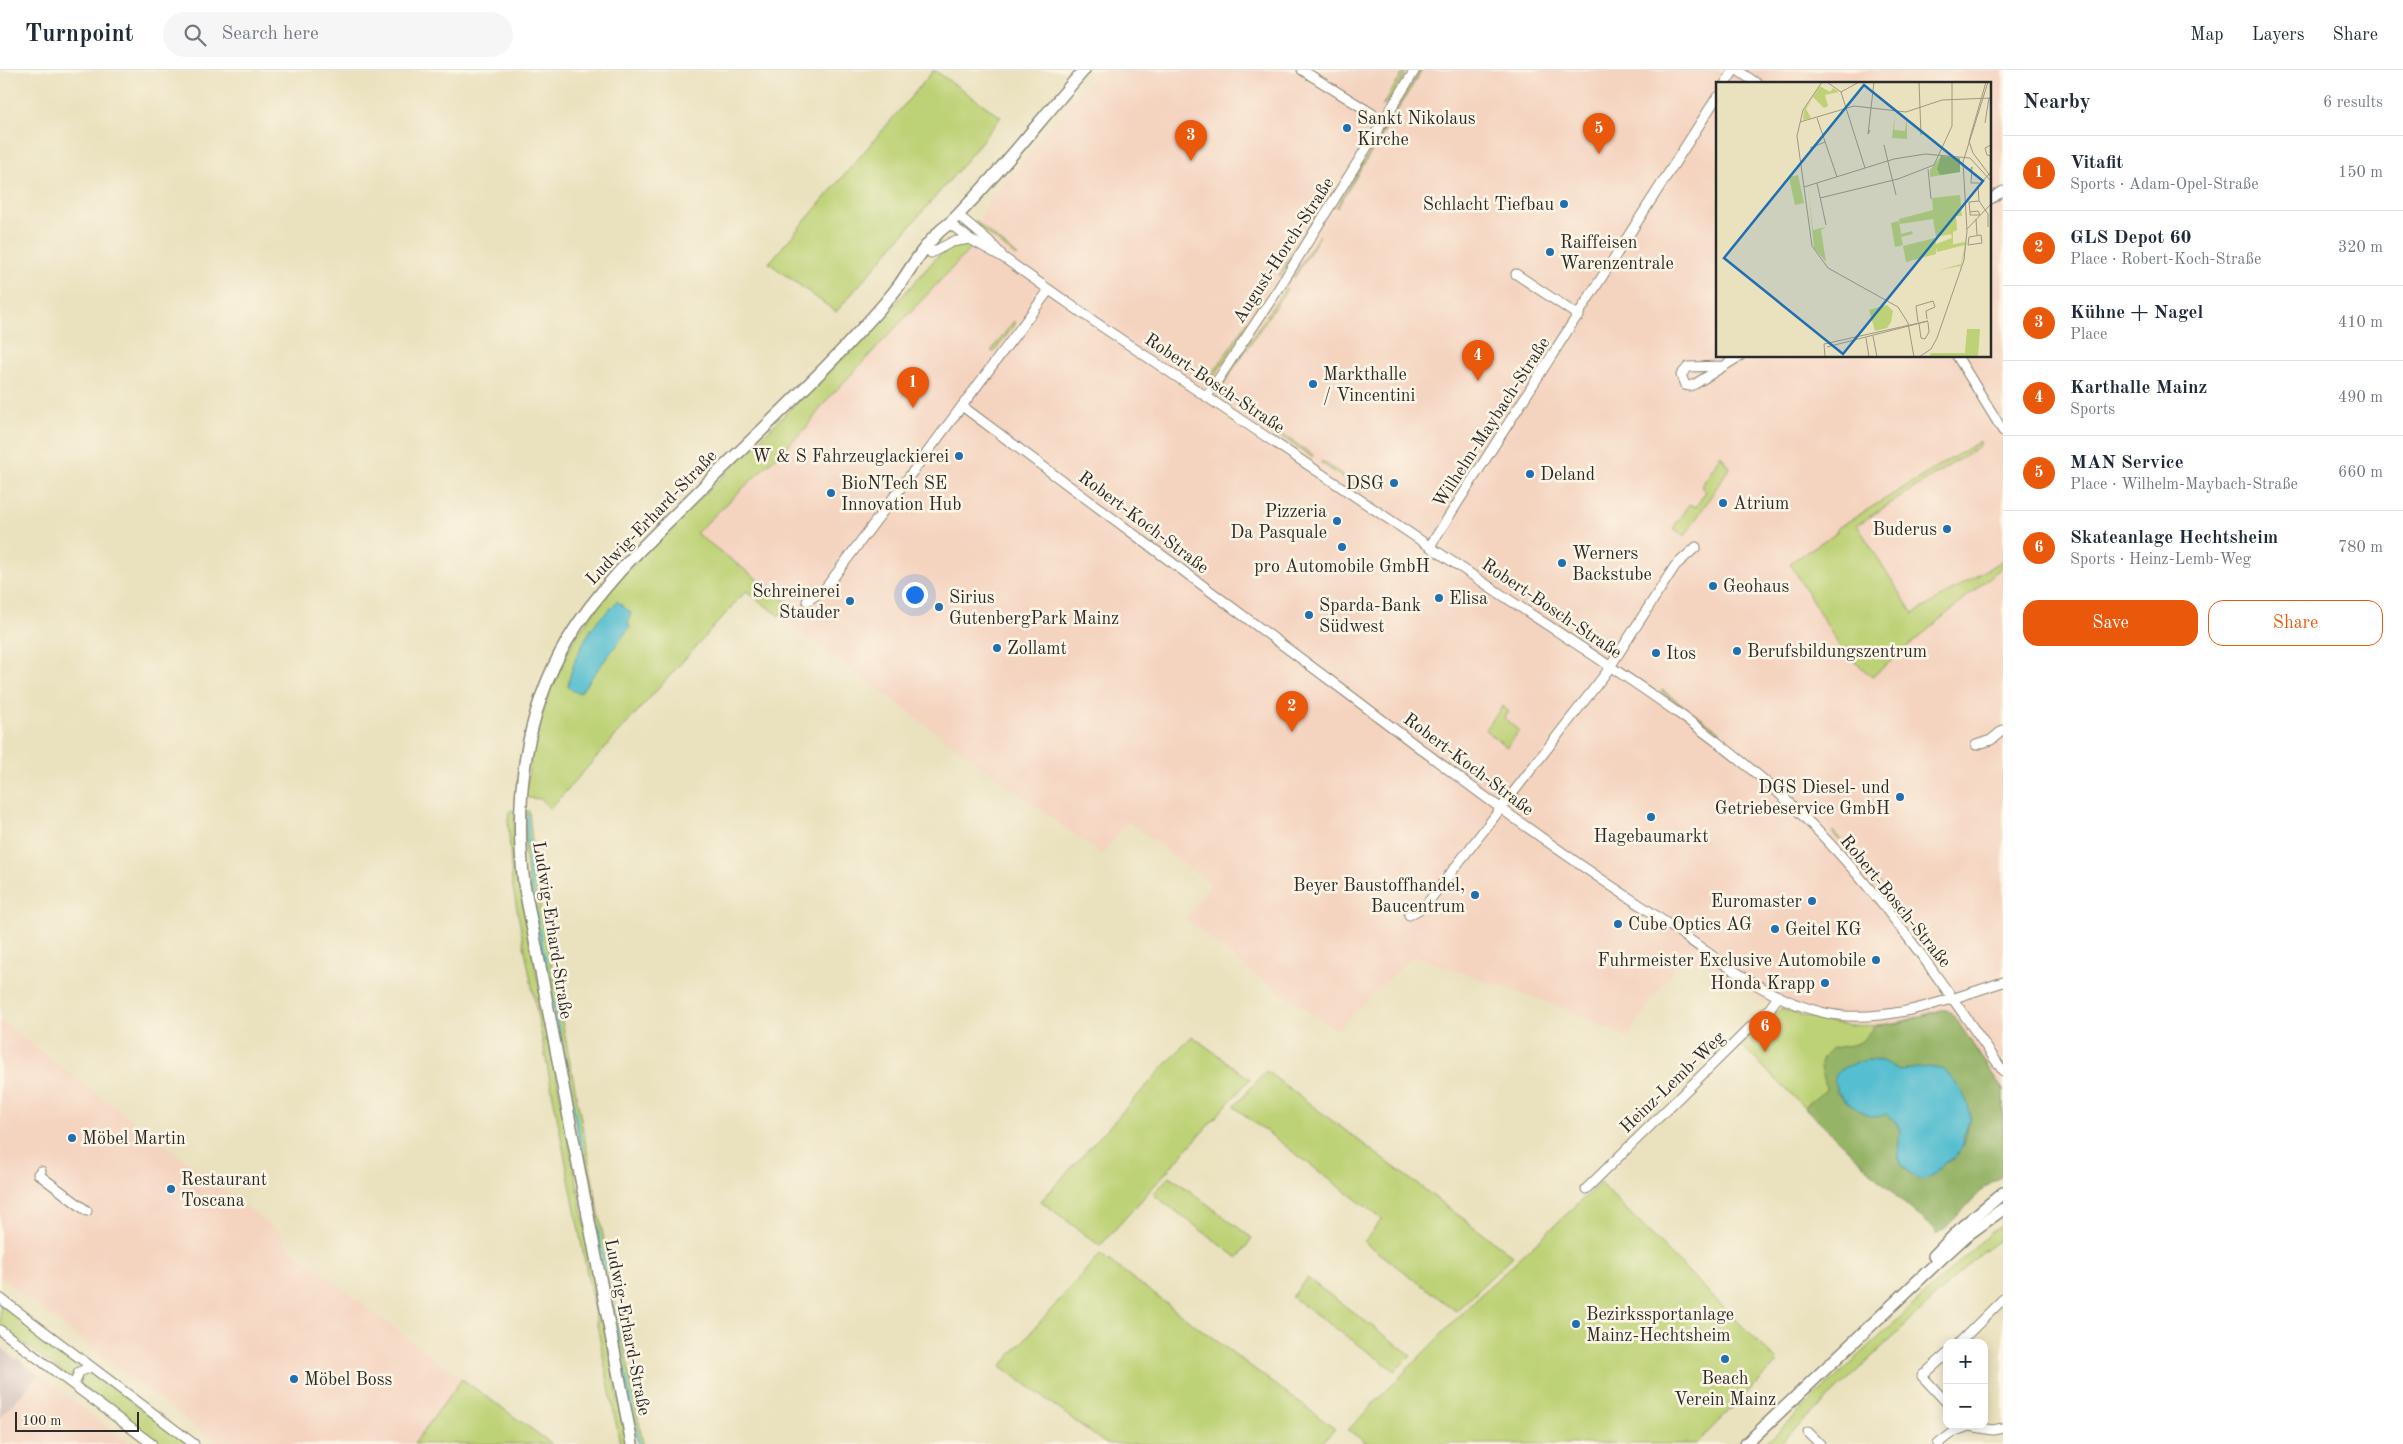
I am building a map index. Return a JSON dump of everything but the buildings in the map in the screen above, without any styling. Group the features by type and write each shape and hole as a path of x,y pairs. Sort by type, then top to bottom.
{"main road":[{"name":"Ludwig-Erhard-Straße","path":"900,284 911,265 941,230 954,219 1084,70"},
{"name":"Ludwig-Erhard-Straße","path":"632,1444 524,884 520,855 520,803 524,764 532,727 551,674 566,642 601,592 654,535 845,347 945,236 954,219"},
{"path":"1891,1306 1941,1248 2003,1192"},
{"path":"1746,1444 1967,1235 2003,1209"}],"street":[{"path":"1302,70 1384,120"},
{"name":"August-Horch-Straße","path":"1207,396 1279,288 1415,70"},
{"path":"1726,82 1735,70 1755,82"},
{"name":"Wilhelm-Maybach-Straße","path":"1430,546 1579,316 1716,99"},
{"path":"1990,199 2003,191"},
{"name":"Robert-Bosch-Straße","path":"954,219 970,239 1004,258 1610,666 1711,738 1746,766 1801,814 1840,854 1886,908 2003,1071"},
{"name":"Robert-Bosch-Straße","path":"954,219 989,241 1004,258"},
{"path":"931,252 952,242 970,239"},
{"path":"1516,274 1579,316"},
{"path":"807,601 824,590 1049,290"},
{"path":"1724,366 1737,358"},
{"path":"1958,358 2003,431"},
{"name":"Robert-Koch-Straße","path":"962,406 1500,807 1728,966 1778,997 1822,1012 1853,1016 1894,1013 2003,982"},
{"path":"1409,915 1425,906 1610,666 1675,566 1696,548"},
{"path":"1976,745 1991,740 2003,730"},
{"name":"Heinz-Lemb-Weg","path":"1586,1188 1770,1008 1778,997"},
{"path":"41,1171 38,1174 87,1211"},
{"path":"0,1298 194,1444"},
{"path":"1963,1339 2003,1299"},
{"path":"0,1330 152,1444"},
{"path":"1943,1358 1922,1376 1943,1398"},
{"path":"74,1385 79,1372 91,1367"},
{"path":"1987,1429 2003,1428"},
{"path":"1938,1444 1960,1429"},
{"path":"1808,1432 1820,1444"}],"shaded area":[{"path":"1099,70 2003,70 2003,1090 1954,1016 1941,1010 1899,1023 1876,1025 1817,1021 1764,1002 1703,960 1699,965 1683,955 1627,1037 1553,1004 1414,956 1336,1030 1252,973 1185,918 1211,884 1128,821 1102,855 779,616 790,604 696,533 806,428 826,401 972,248 985,205"},
{"path":"0,1020 282,1234 291,1250 462,1379 414,1444 218,1444 0,1277"},
{"path":"0,1346 39,1375 0,1418"},
{"path":"39,1375 130,1444 0,1444 0,1418"}],"green space":[{"path":"934,70 1001,117 955,174 836,312 769,263"},
{"path":"1405,70 1408,70 1389,101 1382,106"},
{"path":"1420,70 1422,70 1337,208 1336,207"},
{"path":"1319,209 1321,211 1281,276 1279,275"},
{"path":"974,220 1018,256 979,227"},
{"path":"1320,236 1294,278 1293,277"},
{"path":"969,244 972,247 826,401 806,428 696,533 790,604 779,616 746,591 550,809 541,799 528,798 525,795 533,744 551,685 572,642 611,587 888,312 937,257 953,245"},
{"path":"1285,288 1287,289 1220,389 1223,382"},
{"path":"1260,303 1262,304 1213,378 1207,382"},
{"path":"1014,321 1016,323 994,352 991,351"},
{"path":"1244,411 1313,455 1312,457"},
{"path":"1980,441 1978,447 1857,525 1913,614 2003,560 2003,566 1872,677 1841,649 1790,563 1837,532 1836,529"},
{"path":"1721,455 1729,468 1685,536 1673,528 1689,504 1696,507 1706,491 1701,487"},
{"path":"1322,461 1363,489 1362,491 1321,463"},
{"path":"1662,690 1721,732 1661,691"},
{"path":"1503,706 1509,712 1504,718 1519,731 1507,747 1485,730"},
{"path":"511,810 515,812 514,837 519,882 627,1444 620,1444 512,883 508,819"},
{"path":"529,811 536,885 643,1444 638,1444 529,884 525,854 525,812"},
{"path":"1832,832 1881,884 1880,886"},
{"path":"1782,1009 1810,1018 1839,1024 1869,1026 1905,1021 1944,1010 1951,1013 2003,1090 2003,1176 1978,1194 1940,1232 1808,1104 1804,1107 1742,1046 1732,1053 1775,1013"},
{"path":"1941,1010 1947,1010 1954,1016 2003,1090 2003,1176 1985,1188 1936,1235 1936,1231 1898,1198 1804,1107 1826,1090 1821,1069 1822,1059 1825,1054 1831,1049 1860,1042 1876,1025 1899,1023","holes":["1867,1060 1882,1061 1899,1070 1942,1069 1956,1082 1971,1117 1958,1154 1924,1179 1920,1180 1902,1164 1898,1150 1899,1129 1887,1114 1879,1116 1865,1114 1853,1107 1836,1092 1840,1070"]},
{"path":"1192,1036 1250,1079 1100,1246 1041,1201"},
{"path":"1266,1071 1513,1256 1456,1311 1364,1242 1382,1219 1234,1107"},
{"path":"1170,1176 1252,1238 1238,1258 1153,1194"},
{"name":"Bezirkssportanlage Mainz-Hechtsheim","path":"1600,1183 1778,1362 1696,1444 1368,1444 1348,1430 1479,1296"},
{"path":"2003,1224 2003,1237 1980,1254 1780,1444 1765,1444 1991,1232"},
{"path":"1100,1254 1335,1429 1321,1444 1106,1444 1001,1366"},
{"path":"1307,1278 1411,1355 1395,1371 1292,1297"},
{"path":"0,1304 83,1365 77,1368 70,1378 0,1326"},
{"path":"88,1373 92,1373 188,1444 158,1444 81,1386 80,1380"},
{"path":"462,1379 552,1444 414,1444"}],"water":[{"path":"617,601 631,613 628,623 630,627 580,693 573,691 568,687 569,679 580,650 595,624"},
{"path":"1866,1060 1882,1061 1899,1070 1928,1067 1942,1069 1956,1082 1967,1101 1971,1117 1963,1138 1962,1147 1956,1157 1944,1163 1931,1177 1920,1180 1902,1164 1898,1150 1899,1129 1887,1114 1875,1117 1869,1116 1852,1106 1838,1091 1834,1083 1835,1076 1840,1070"}],"waterway":[{"path":"527,815 529,863 535,907 639,1444"}],"place":[{"name":"Sankt Nikolaus Kirche","path":"1347,128"},
{"name":"MAN Service","path":"1599,154"},
{"name":"Kühne + Nagel","path":"1191,161"},
{"name":"Schlacht Tiefbau","path":"1564,204"},
{"name":"Raiffeisen Warenzentrale","path":"1550,252"},
{"name":"Karthalle Mainz","path":"1478,381"},
{"name":"Markthalle / Vincentini","path":"1313,384"},
{"name":"Vitafit","path":"913,408"},
{"name":"W & S Fahrzeuglackierei","path":"959,456"},
{"name":"Deland","path":"1530,474"},
{"name":"DSG","path":"1394,483"},
{"name":"BioNTech SE Innovation Hub","path":"831,493"},
{"name":"Atrium","path":"1723,503"},
{"name":"Pizzeria Da Pasquale","path":"1337,521"},
{"name":"Buderus","path":"1947,529"},
{"name":"pro Automobile GmbH","path":"1342,547"},
{"name":"Werners Backstube","path":"1562,563"},
{"name":"Geohaus","path":"1713,586"},
{"name":"Elisa","path":"1439,598"},
{"name":"Schreinerei Stauder","path":"850,601"},
{"name":"Sirius GutenbergPark Mainz","path":"939,607"},
{"name":"Sparda-Bank Südwest","path":"1309,615"},
{"name":"Zollamt","path":"997,648"},
{"name":"Berufsbildungszentrum","path":"1737,651"},
{"name":"Itos","path":"1656,653"},
{"name":"GLS Depot 60","path":"1292,732"},
{"name":"DGS Diesel- und Getriebeservice GmbH","path":"1900,797"},
{"name":"Hagebaumarkt","path":"1651,817"},
{"name":"Beyer Baustoffhandel, Baucentrum","path":"1475,895"},
{"name":"Euromaster","path":"1812,901"},
{"name":"Cube Optics AG","path":"1618,924"},
{"name":"Geitel KG","path":"1775,929"},
{"name":"Fuhrmeister Exclusive Automobile","path":"1876,960"},
{"name":"Honda Krapp","path":"1825,983"},
{"name":"Skateanlage Hechtsheim","path":"1765,1052"},
{"name":"Möbel Martin","path":"72,1138"},
{"name":"Restaurant Toscana","path":"171,1189"},
{"name":"Bezirkssportanlage Mainz-Hechtsheim","path":"1576,1324"},
{"name":"Beach Verein Mainz","path":"1725,1359"},
{"name":"Möbel Boss","path":"294,1379"}]}
